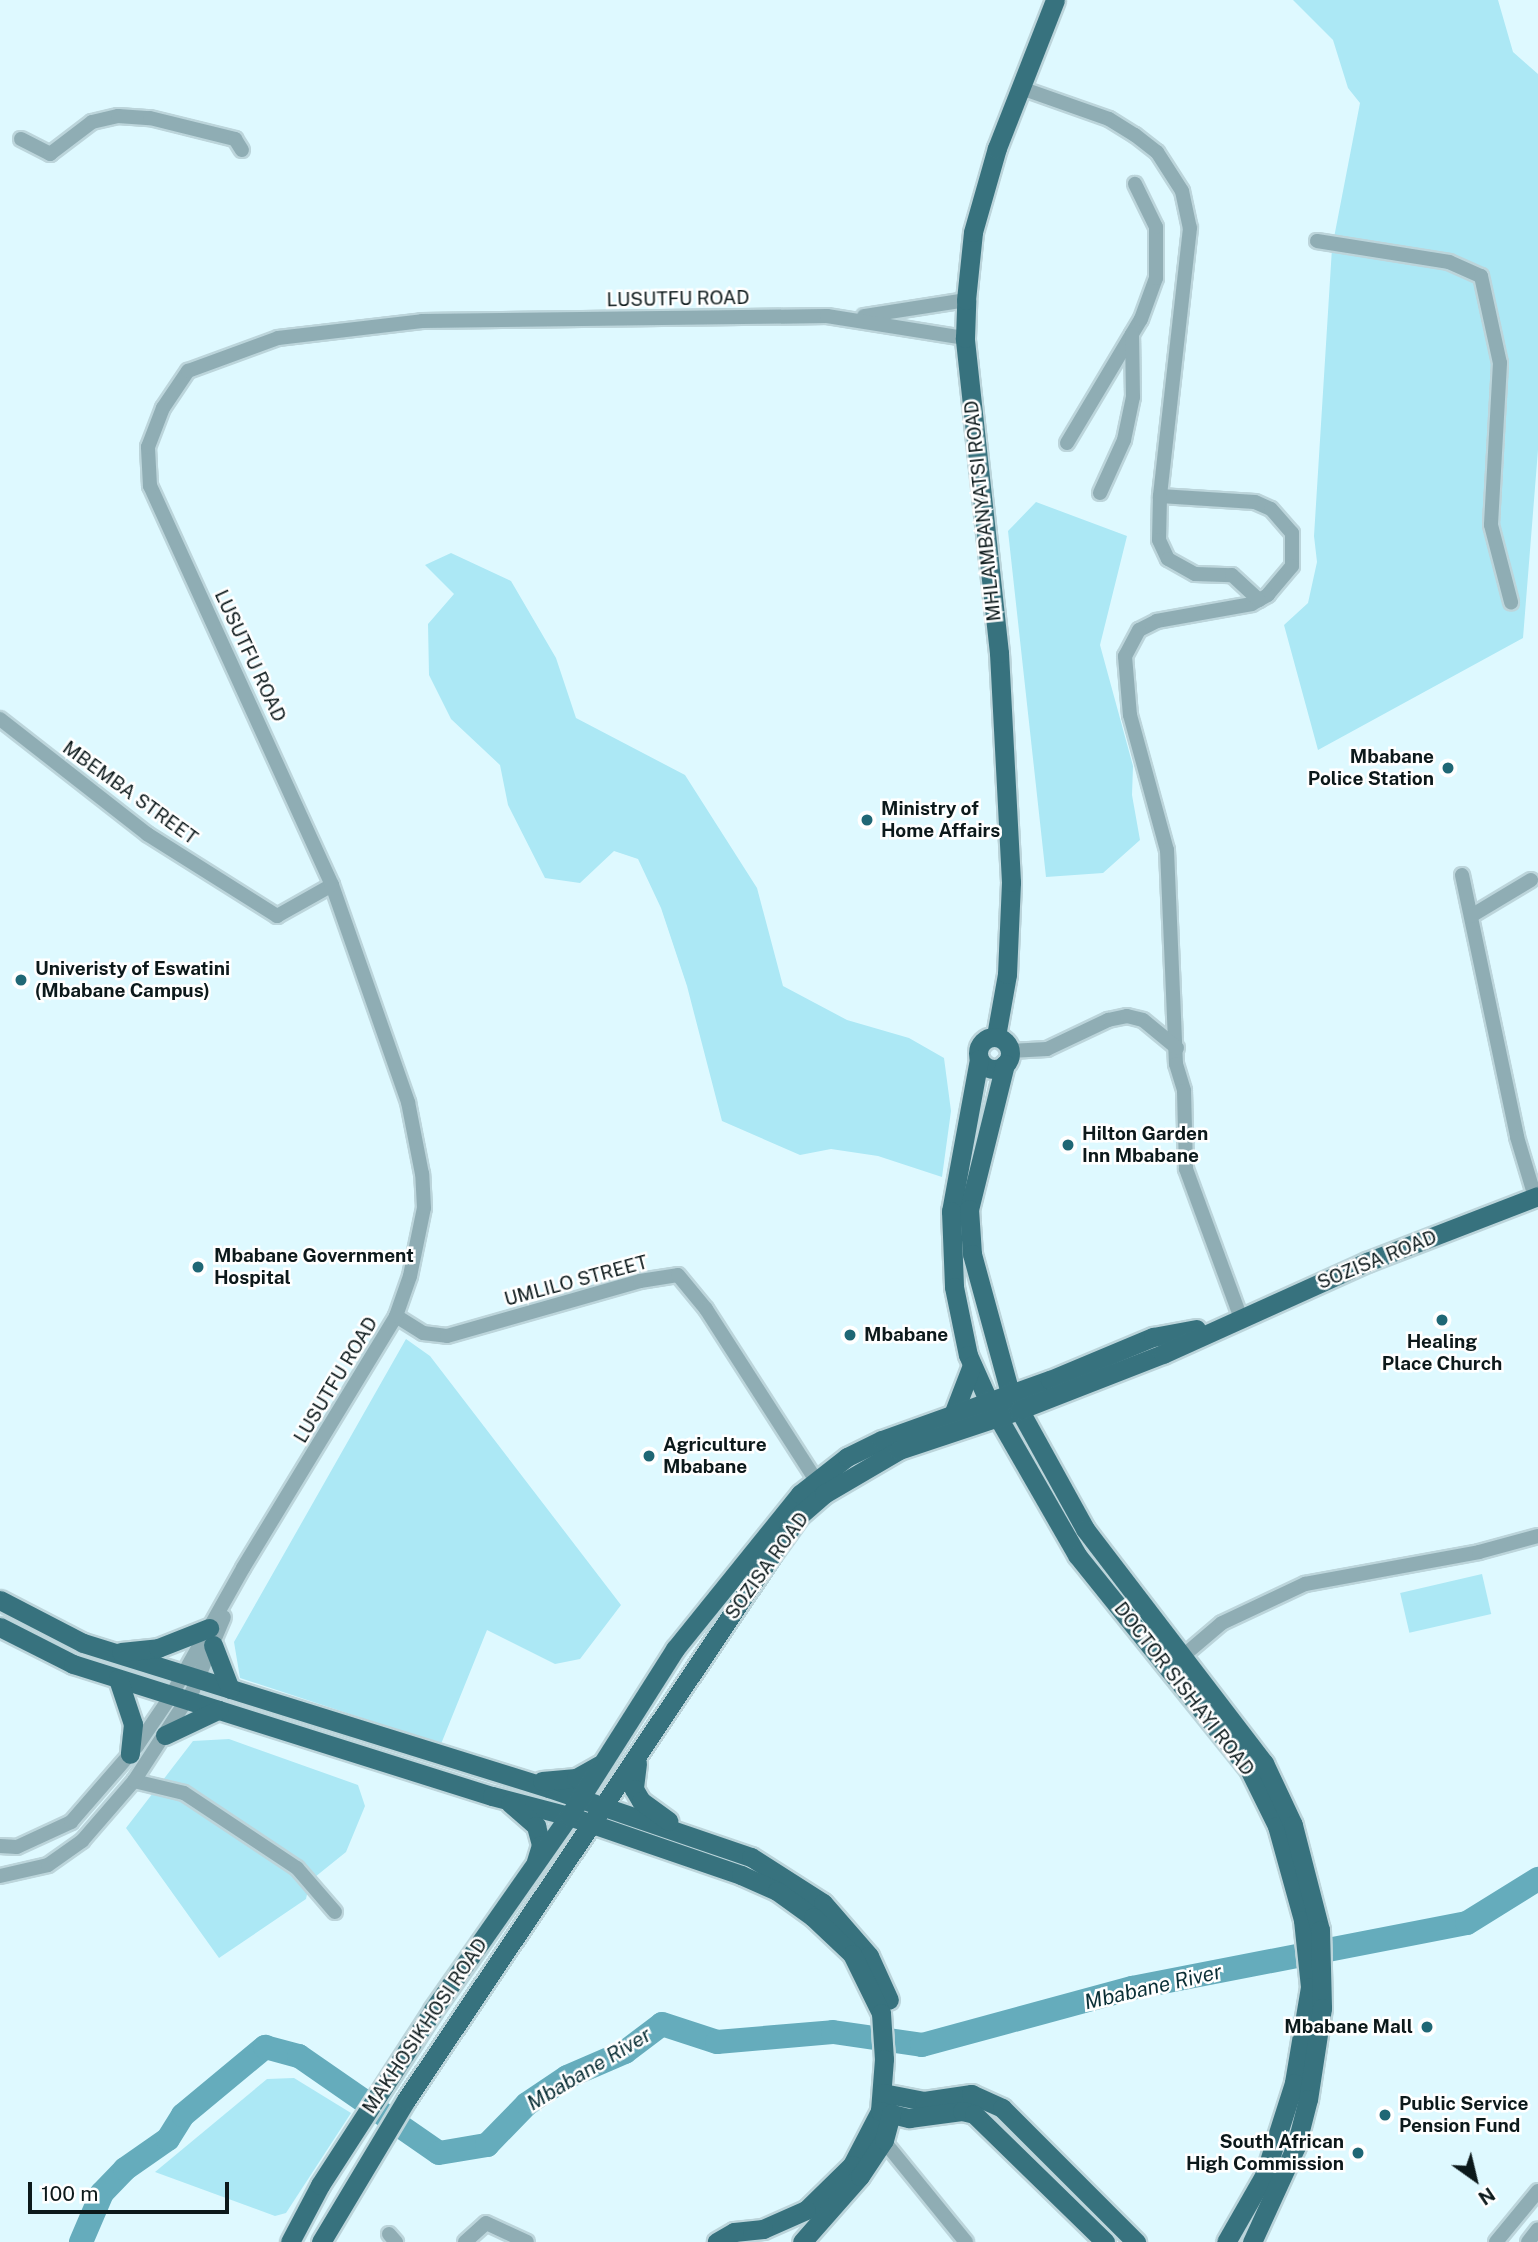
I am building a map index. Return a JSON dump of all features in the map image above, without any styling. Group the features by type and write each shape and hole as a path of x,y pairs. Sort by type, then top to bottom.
{"main road":[{"name":"MHLAMBANYATSI ROAD","path":"996,1036 1007,974 1011,882 999,653 965,338 965,300 973,232 997,148 1055,0"},
{"path":"992,1409 972,1365 954,1287 951,1211 983,1040 996,1036 1006,1041 1008,1058 969,1209 972,1254 1003,1373 1014,1402"},
{"path":"979,1059 990,1069 1008,1058"},
{"name":"SOZISA ROAD","path":"581,1798 675,1649 847,1457 954,1412 992,1409 1047,1390 1153,1337 1217,1326 1537,1197"},
{"path":"954,1412 972,1365"},
{"path":"1003,1373 1047,1390 1037,1446"},
{"name":"DOCTOR SISHAYI ROAD","path":"1014,1402 1086,1529 1234,1746 1264,1795 1312,1935 1318,2048 1296,2146 1276,2199 1252,2242"},
{"name":"SOZISA ROAD","path":"599,1816 820,1486 899,1450 974,1424 992,1409"},
{"name":"DOCTOR SISHAYI ROAD","path":"992,1409 1077,1555 1177,1661"},
{"path":"974,1424 1010,1442"},
{"path":"1077,1555 1087,1543 1086,1529"},
{"path":"0,1600 83,1643 113,1652 185,1688 218,1710 569,1816 599,1816 689,1833"},
{"path":"0,1627 73,1664 118,1679 185,1688 230,1689 581,1798 599,1816 777,1891 813,1917 852,1954 887,2019"},
{"path":"113,1652 158,1648 211,1637 230,1689"},
{"path":"118,1679 132,1724 130,1754"},
{"path":"165,1735 218,1710"},
{"path":"640,1752 634,1789 653,1811 689,1833 751,1857 823,1903 869,1956 887,2019 889,2064 884,2114 860,2176 802,2242"},
{"path":"526,1781 576,1778 603,1762"},
{"path":"503,1797 536,1826 541,1845 533,1868"},
{"name":"MAKHOSIKHOSI ROAD","path":"290,2242 353,2134 465,1961 581,1798"},
{"name":"MAKHOSIKHOSI ROAD","path":"321,2242 407,2100 599,1816"},
{"name":"DOCTOR SISHAYI ROAD","path":"1226,2242 1256,2194 1283,2126 1316,1982"},
{"path":"717,2242 725,2235 763,2229 806,2210 852,2165 884,2114 925,2101 971,2094 1002,2108 1136,2242"},
{"path":"884,2114 909,2118 962,2111 974,2114 1105,2242"},
{"path":"744,2231 762,2242"}],"street":[{"path":"1021,88 1109,119 1135,135 1157,152 1182,191 1190,228 1160,496 1159,540 1168,559 1195,574 1232,575 1259,600"},
{"path":"21,139 50,154 92,122 118,116 150,118 236,139 242,150"},
{"path":"1067,443 1132,334 1156,278 1156,227 1135,184"},
{"path":"1317,241 1449,262 1481,276 1500,363 1491,525 1511,602"},
{"name":"LUSUTFU ROAD","path":"185,1688 243,1567 265,1537 396,1316 410,1276 424,1208 422,1174 408,1102 332,885 150,486 148,447 163,408 188,371 278,338 422,321 845,318 965,300"},
{"name":"LUSUTFU ROAD","path":"845,318 965,338"},
{"path":"1100,493 1124,440 1133,397 1132,334"},
{"path":"1160,496 1255,502 1271,509 1292,533 1292,566 1283,581 1259,600 1157,621 1139,630 1125,656 1130,715 1167,850 1176,1064 1184,1091 1186,1169 1240,1317"},
{"name":"MBEMBA STREET","path":"0,719 147,834 277,916 332,885"},
{"path":"1462,876 1517,1137 1537,1197"},
{"path":"1471,916 1531,880"},
{"path":"1008,1058 1047,1049 1108,1020 1127,1016 1143,1020 1177,1048"},
{"name":"UMLILO STREET","path":"396,1316 423,1333 447,1336 640,1281 677,1275 706,1309 820,1486"},
{"path":"1177,1661 1244,1610 1305,1584 1479,1552 1538,1536"},
{"path":"0,1876 48,1865 82,1841 134,1781 165,1735 185,1688"},
{"path":"0,1846 17,1847 71,1822 185,1688"},
{"path":"134,1781 184,1793 297,1868 335,1912"},
{"path":"884,2114 966,2242"},
{"path":"1496,2242 1538,2191"},
{"path":"465,2242 486,2223 527,2242"},
{"path":"1528,2242 1538,2229"}],"shaded area":[{"path":"1293,0 1498,0 1513,52 1538,74 1538,450 1523,638 1318,750 1284,625 1308,603 1317,562 1314,536 1332,248 1360,103 1348,88 1333,40"},
{"path":"1036,502 1127,536 1100,645 1133,766 1132,795 1140,840 1103,873 1046,877 1008,531"},
{"path":"451,553 511,581 556,658 576,718 685,775 757,888 783,986 847,1020 909,1038 944,1058 951,1111 942,1177 878,1156 831,1149 800,1155 722,1121 687,986 661,908 638,859 614,851 580,883 545,878 508,805 500,765 451,719 429,675 428,624 454,594 425,565"},
{"path":"406,1339 430,1356 621,1605 580,1659 555,1664 487,1630 441,1744 240,1678 234,1642"},
{"path":"1482,1574 1491,1614 1409,1633 1400,1593"},
{"path":"229,1739 358,1785 365,1806 346,1852 310,1881 306,1899 219,1958 126,1828 193,1741"},
{"path":"294,2078 351,2113 286,2213 275,2216 155,2172 267,2079"}],"waterway":[{"name":"Mbabane River","path":"81,2242 102,2193 125,2169 168,2139 183,2115 265,2047 299,2056 439,2153 487,2145 527,2104 567,2077 625,2052 662,2024 717,2042 833,2032 922,2045 1132,1988 1467,1923 1538,1879"}],"place":[{"name":"Mbabane Police Station","path":"1448,768"},
{"name":"Ministry of Home Affairs","path":"867,820"},
{"name":"Univeristy of Eswatini (Mbabane Campus)","path":"21,980"},
{"name":"Hilton Garden Inn Mbabane","path":"1068,1145"},
{"name":"Mbabane Government Hospital","path":"198,1267"},
{"name":"Healing Place Church","path":"1442,1320"},
{"name":"Mbabane","path":"850,1335"},
{"name":"Agriculture Mbabane","path":"649,1456"},
{"name":"Mbabane Mall","path":"1427,2027"},
{"name":"Public Service Pension Fund","path":"1385,2115"},
{"name":"South African High Commission","path":"1358,2153"}]}
